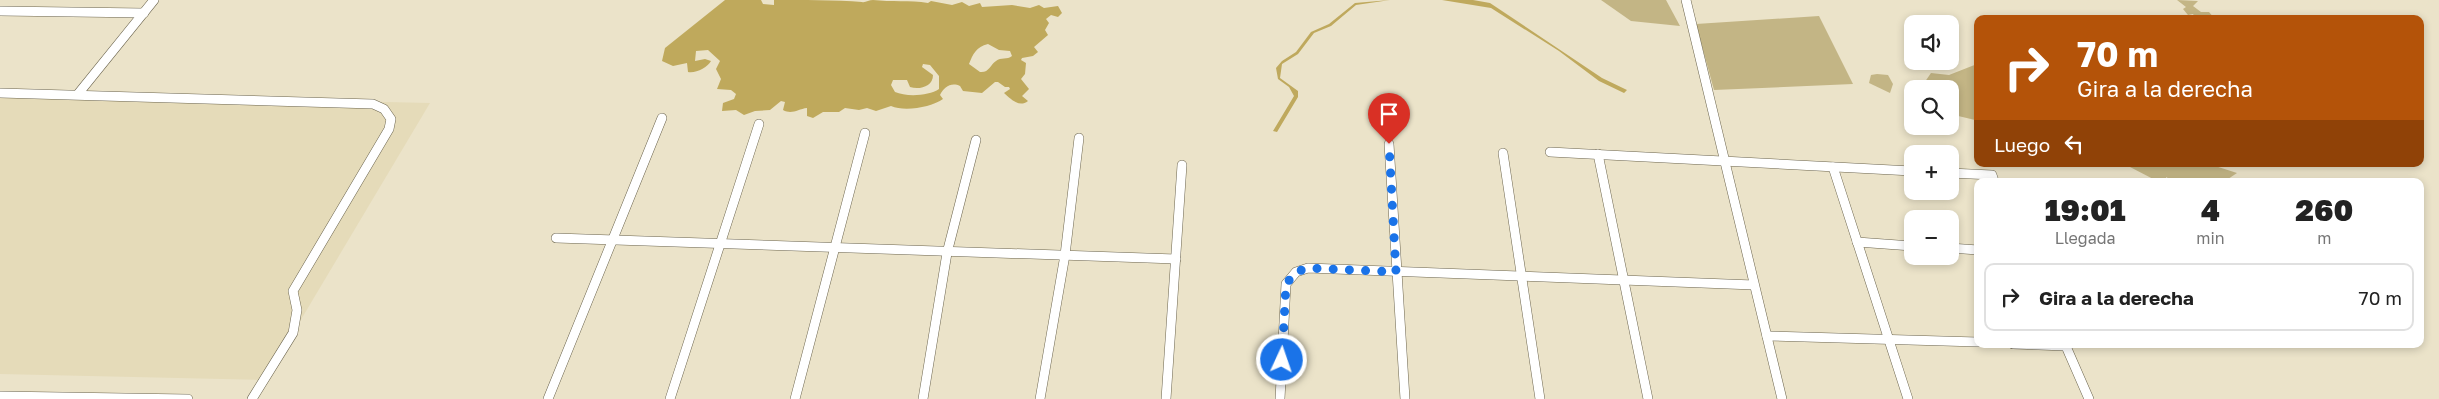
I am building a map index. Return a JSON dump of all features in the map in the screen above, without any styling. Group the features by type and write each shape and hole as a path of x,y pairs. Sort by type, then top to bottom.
{"street":[{"path":"78,94 154,0"},
{"path":"1686,0 1782,399"},
{"path":"0,11 144,13"},
{"path":"0,92 373,104 384,109 391,119 389,129 293,291 297,310 293,333 252,399"},
{"path":"548,399 662,118"},
{"path":"670,399 759,124"},
{"path":"796,399 865,133"},
{"path":"1040,399 1065,255 1079,138"},
{"path":"923,399 948,251 976,140"},
{"path":"1389,144 1405,399"},
{"path":"1550,152 1904,171"},
{"path":"1503,153 1540,399"},
{"path":"1598,154 1648,399"},
{"path":"1166,399 1182,165"},
{"path":"1833,167 1890,338 1908,399"},
{"path":"1959,174 1992,176 1993,178"},
{"path":"556,238 1176,259"},
{"path":"1857,242 1904,245"},
{"path":"1959,249 1974,250"},
{"path":"1280,399 1286,284 1296,272 1308,268 1622,277 1754,285"},
{"path":"1767,336 1974,342"},
{"path":"2066,348 2089,399"},
{"path":"0,396 188,399"}],"shaded area":[{"path":"725,0 761,0 763,4 774,5 774,0 863,2 873,0 928,3 931,1 952,5 962,2 969,6 980,3 982,7 1012,5 1030,8 1039,5 1044,8 1058,6 1062,13 1058,17 1051,15 1046,19 1049,23 1045,30 1048,35 1034,47 1038,52 1021,60 1026,63 1025,74 1021,79 1029,89 1022,96 1028,101 1021,104 1015,102 1004,93 1010,89 1009,87 995,82 982,93 963,91 960,86 951,85 940,95 943,99 918,108 903,109 891,106 876,111 867,108 859,110 845,108 839,112 823,112 813,118 807,116 807,108 792,112 783,110 785,102 781,101 770,110 755,111 744,115 736,110 722,111 723,103 734,99 736,94 731,90 717,89 721,79 716,69 720,61 708,50 696,51 695,61 705,59 711,61 707,66 701,70 688,72 687,63 673,66 662,61 665,48","holes":["988,44 999,50 1010,51 1012,56 998,60 987,70 980,72 969,64 975,51","923,64 930,65 939,76 939,89 917,95 905,95 895,92 891,85 893,80 907,80 910,87 917,88 928,85 933,75 922,67"]},
{"path":"1390,0 1356,5 1331,26 1314,33 1298,54 1282,64 1280,78 1298,91 1298,97 1277,132 1273,131 1294,96 1289,87 1278,79 1276,68 1282,61 1296,52 1311,32 1329,24 1355,3"},
{"path":"1442,0 1473,0 1490,3 1602,78 1627,90 1624,93 1599,81 1559,51 1491,8"},
{"path":"1601,0 1666,0 1680,26 1631,21"},
{"path":"2177,0 2198,1 2193,6 2201,12 2209,12 2212,15 2188,15 2183,9 2186,7"},
{"path":"1819,16 1853,84 1714,90 1696,24"},
{"path":"1974,65 1974,120 1959,116 1959,80 1926,80 1931,73 1949,75"},
{"path":"1871,75 1888,75 1893,84 1890,93 1869,83"},
{"path":"0,93 430,103 265,380 0,374"},
{"path":"2130,167 2218,167 2237,173 2230,178 2151,178"}],"route":[{"path":"1282,360 1286,284 1296,272 1308,268 1396,272 1389,144"}]}
